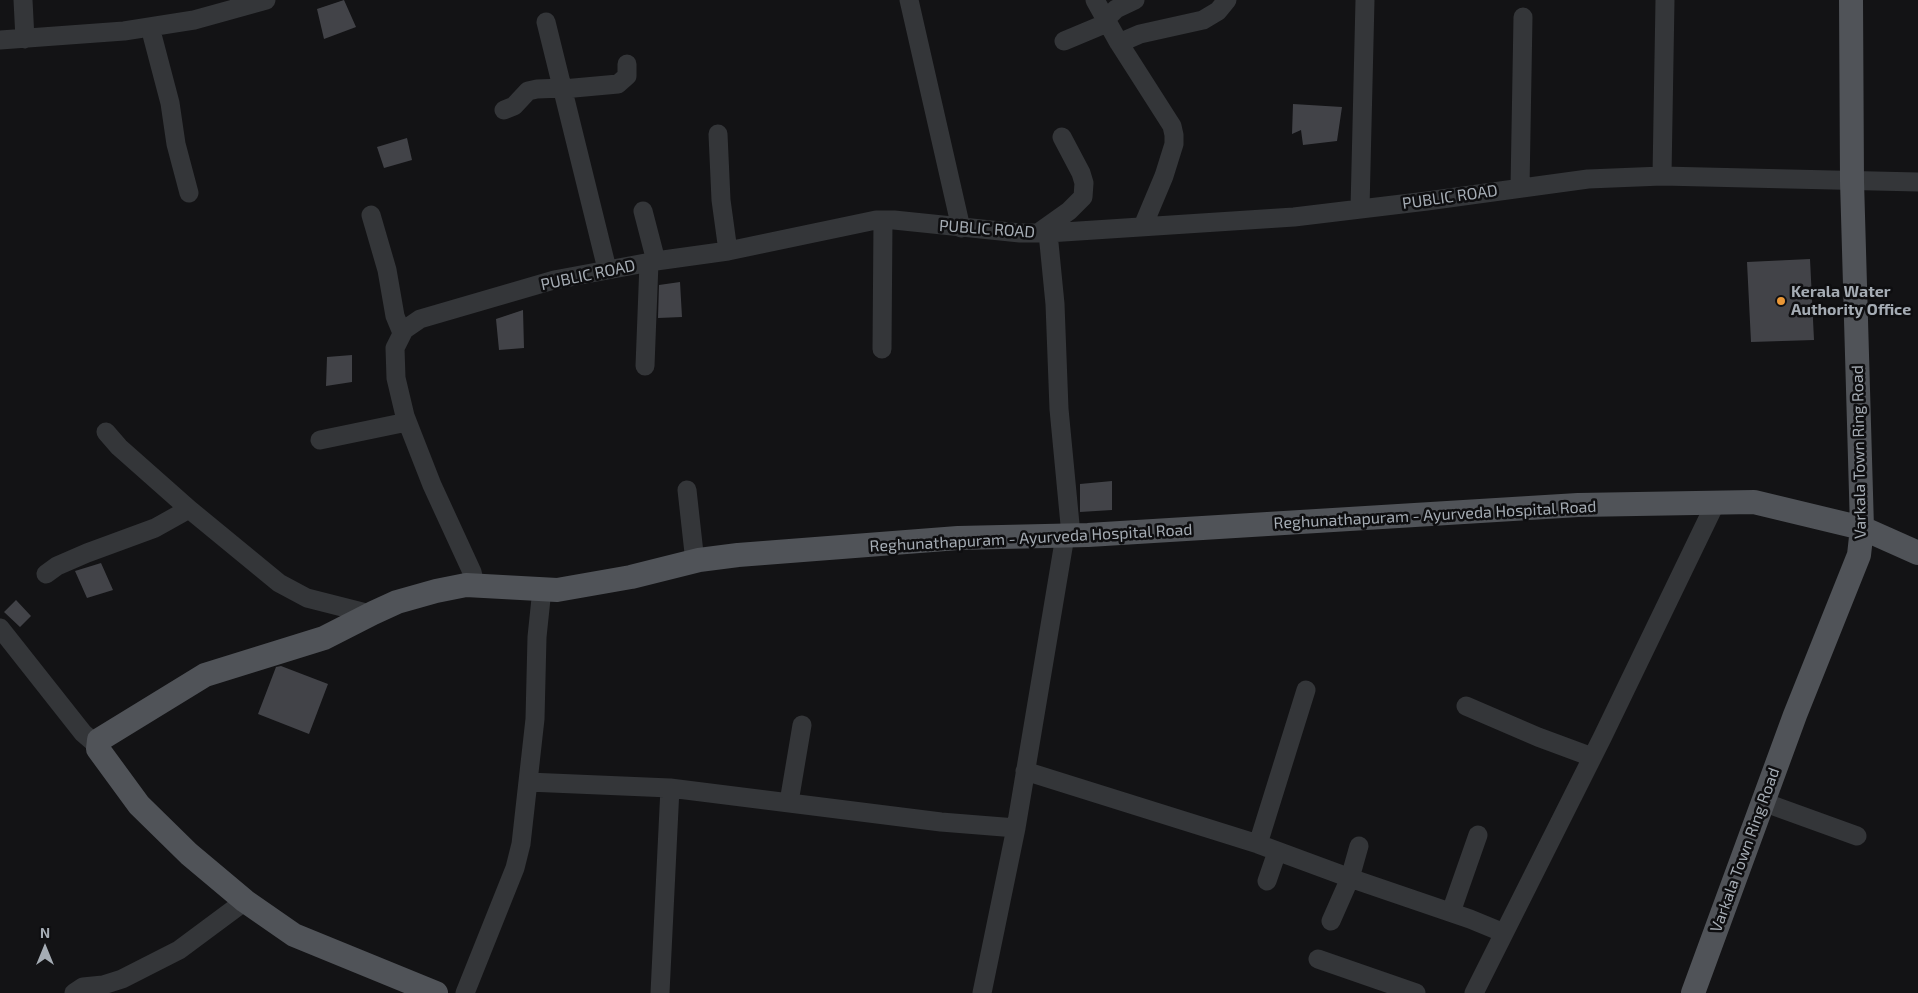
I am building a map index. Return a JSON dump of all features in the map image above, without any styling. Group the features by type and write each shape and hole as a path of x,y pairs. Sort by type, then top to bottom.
{"main road":[{"name":"Varkala Town Ring Road","path":"1693,993 1763,802 1859,554 1862,528 1852,181 1850,0"},
{"name":"Reghunathapuram - Ayurveda Hospital Road","path":"98,746 99,740 205,675 324,638 397,602 436,591 475,585 558,590 738,555 958,538 1068,536 1578,505 1716,502 1754,502 1862,528 1918,553"},
{"path":"98,746 139,805 189,854 245,901 294,935 436,993"}],"street":[{"path":"23,0 25,39"},
{"path":"0,40 150,27 194,20 266,0"},
{"path":"909,0 961,228"},
{"path":"1095,0 1119,43 1172,126 1174,135 1174,144 1164,176 1143,226"},
{"path":"1064,40 1106,21 1116,9 1135,0"},
{"path":"1119,43 1140,34 1203,20 1218,11 1227,0"},
{"path":"1360,209 1365,0"},
{"path":"1662,176 1665,0"},
{"path":"1520,188 1523,17"},
{"path":"546,22 607,269"},
{"path":"150,27 170,103 176,144 189,193"},
{"path":"504,110 514,106 528,91 618,84 627,76 628,64"},
{"path":"718,134 721,200 728,252"},
{"path":"1043,233 1083,197 1084,183 1081,173 1062,137"},
{"name":"PUBLIC ROAD","path":"402,333 409,326 432,315 554,280 656,261 728,252 862,222 883,220 961,228 1043,233 1294,216 1588,179 1662,176 1918,182"},
{"path":"645,366 656,261 650,214"},
{"path":"371,215 402,333 396,348 394,362 399,393 407,422 440,503 472,572 475,585"},
{"path":"882,349 883,220"},
{"name":"PUBLIC ROAD","path":"982,993 1016,828 1068,536 1059,409 1055,304 1043,233"},
{"path":"320,440 407,422"},
{"path":"106,432 189,509 279,583 307,598 370,614"},
{"path":"687,490 695,562"},
{"path":"1474,993 1592,757 1716,502"},
{"path":"46,574 72,560 155,528 189,509"},
{"path":"465,993 515,868 521,844 535,719 537,637 542,589"},
{"path":"0,628 83,733 98,746"},
{"path":"1258,844 1306,690"},
{"path":"1466,706 1538,737 1592,757"},
{"path":"789,802 802,725"},
{"path":"1025,771 1258,844 1451,912 1504,933"},
{"path":"528,782 670,788 941,822 1016,828"},
{"path":"660,993 670,788"},
{"path":"1763,802 1857,836"},
{"path":"1451,912 1478,834"},
{"path":"1331,921 1350,878 1359,846"},
{"path":"1267,881 1277,852"},
{"path":"78,992 122,979 179,950 245,901"},
{"path":"1318,959 1416,993"}],"building":[{"path":"344,0 356,27 324,39 317,9"},
{"path":"1293,104 1342,107 1337,141 1303,145 1301,130 1292,134"},
{"path":"407,138 412,160 384,168 377,147"},
{"name":"Kerala Water Authority Office","path":"1810,259 1814,340 1751,342 1747,262"},
{"path":"680,282 682,317 658,318 659,285"},
{"path":"523,310 524,348 499,350 496,319"},
{"path":"352,355 352,382 326,386 327,357"},
{"path":"1112,481 1112,510 1080,512 1080,484"},
{"path":"101,563 113,590 87,598 75,571"},
{"path":"16,600 31,616 20,627 4,612"},
{"path":"281,666 328,684 309,734 258,714 276,667"}],"place":[{"name":"Kerala Water Authority Office","path":"1781,301"}]}
